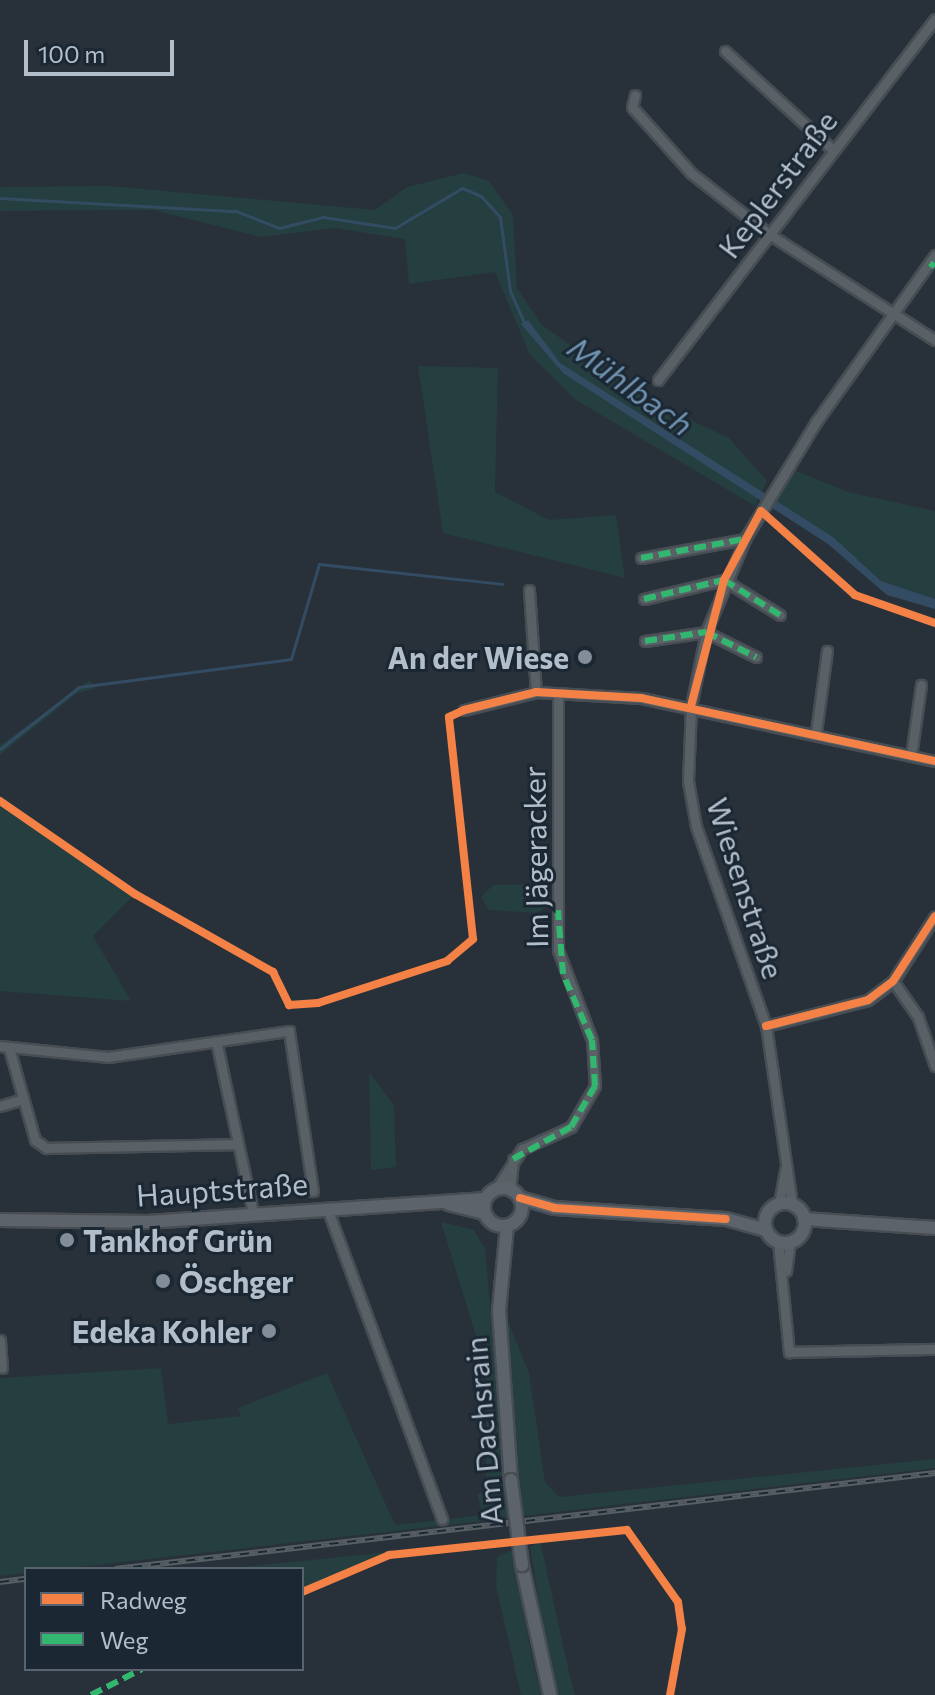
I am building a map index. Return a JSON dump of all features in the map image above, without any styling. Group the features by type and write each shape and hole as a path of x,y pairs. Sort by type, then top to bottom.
{"main road":[{"path":"555,1208 496,1189 485,1199 484,1213 501,1225 520,1215 555,1208 733,1220 766,1224 784,1242 804,1224 935,1228"},
{"path":"515,1194 520,1215"},
{"name":"Hauptstraße","path":"0,1220 148,1222 327,1208 448,1204 485,1199"},
{"name":"Hauptstraße","path":"448,1204 484,1213"},
{"path":"766,1224 785,1204 804,1224"},
{"name":"Am Dachsrain","path":"501,1225 511,1480 522,1565 550,1695"}],"street":[{"name":"Keplerstraße","path":"658,380 935,19"},
{"path":"725,51 833,150"},
{"path":"635,95 632,107 661,143 769,234 935,340"},
{"name":"Wiesenstraße","path":"785,1204 786,1167 766,1026 696,826 691,706 706,632 724,580 745,539 771,494 893,315 933,262"},
{"path":"641,558 745,539"},
{"path":"644,599 724,580 780,615"},
{"path":"529,590 536,692"},
{"path":"645,641 706,632 756,657"},
{"path":"816,732 827,651"},
{"path":"911,756 921,685"},
{"path":"464,710 536,692 691,706 935,761"},
{"name":"Im Jägeracker","path":"496,1189 513,1159 580,1118 591,1100 598,1062 558,950 558,695"},
{"path":"766,1026 857,1004 893,981 935,916"},
{"path":"893,981 918,1017 935,1066"},
{"path":"238,1144 46,1148 35,1140 4,1047 96,1057 217,1045 289,1031 313,1191"},
{"path":"217,1045 253,1213"},
{"path":"0,1106 20,1100"},
{"path":"513,1159 515,1194"},
{"path":"327,1208 442,1519"},
{"path":"784,1242 786,1350 935,1349"},
{"path":"0,1340 2,1368"}],"green space":[{"path":"464,173 489,181 513,215 517,288 542,325 646,399 729,438 767,481 755,506 576,400 530,355 495,272 409,284 405,239 335,228 261,237 154,210 0,211 0,187 110,186 375,210 407,187"},
{"path":"418,366 498,368 495,492 549,520 616,515 625,578 443,533"},
{"path":"792,469 848,492 935,511 935,599 881,581 833,537 774,503"},
{"path":"90,680 95,689 77,693 0,755 0,745"},
{"path":"0,801 135,894 93,936 131,1001 0,991"},
{"path":"542,884 546,908 537,913 489,910 481,897 493,885"},
{"path":"369,1072 394,1105 396,1167 371,1170"},
{"path":"441,1222 474,1230 485,1249 510,1518 79,1567 24,1567 24,1573 0,1576 0,1378 161,1368 168,1424 241,1416 238,1408 327,1373 395,1525 483,1515 477,1494 486,1491 487,1337 476,1336"},
{"path":"505,1314 529,1373 545,1482 559,1497 935,1459 935,1468 522,1516"},
{"path":"540,1540 575,1695 558,1695 548,1659 530,1547"},
{"path":"512,1550 541,1695 521,1695 496,1586 497,1557"},
{"path":"390,1552 304,1588 304,1567 241,1567"}],"water":[{"path":"528,320 560,363 833,537 881,581 935,599 935,609 887,595 828,544 563,373 521,324"}],"waterway":[{"name":"Mühlbach","path":"0,198 236,211 279,228 323,217 395,228 462,188 481,196 500,217 510,291 525,324"},
{"path":"0,749 79,687 291,659 319,564 502,584"}],"railway":[{"path":"132,1567 935,1473"},
{"path":"0,1582 24,1579"}],"marked path":[{"path":"930,263 935,267"},
{"path":"641,558 745,539"},
{"path":"644,599 724,580 780,615"},
{"path":"645,641 706,632 756,657"},
{"path":"513,1159 571,1127 595,1086 592,1040 563,974 558,910"},
{"path":"91,1695 138,1671"}],"cycle path":[{"path":"691,706 724,580 761,511 855,595 935,623"},
{"path":"0,801 135,894 273,972 289,1005 318,1003 447,961 473,939 449,717 464,710 536,692 641,698 935,761"},
{"path":"766,1026 868,1000 893,981 935,916"},
{"path":"520,1198 555,1208 726,1219"},
{"path":"304,1591 389,1555 627,1530 678,1602 682,1629 670,1695"}],"place":[{"name":"An der Wiese","path":"585,657"},
{"name":"Tankhof Grün","path":"67,1240"},
{"name":"Öschger","path":"163,1281"},
{"name":"Edeka Kohler","path":"269,1331"}]}
